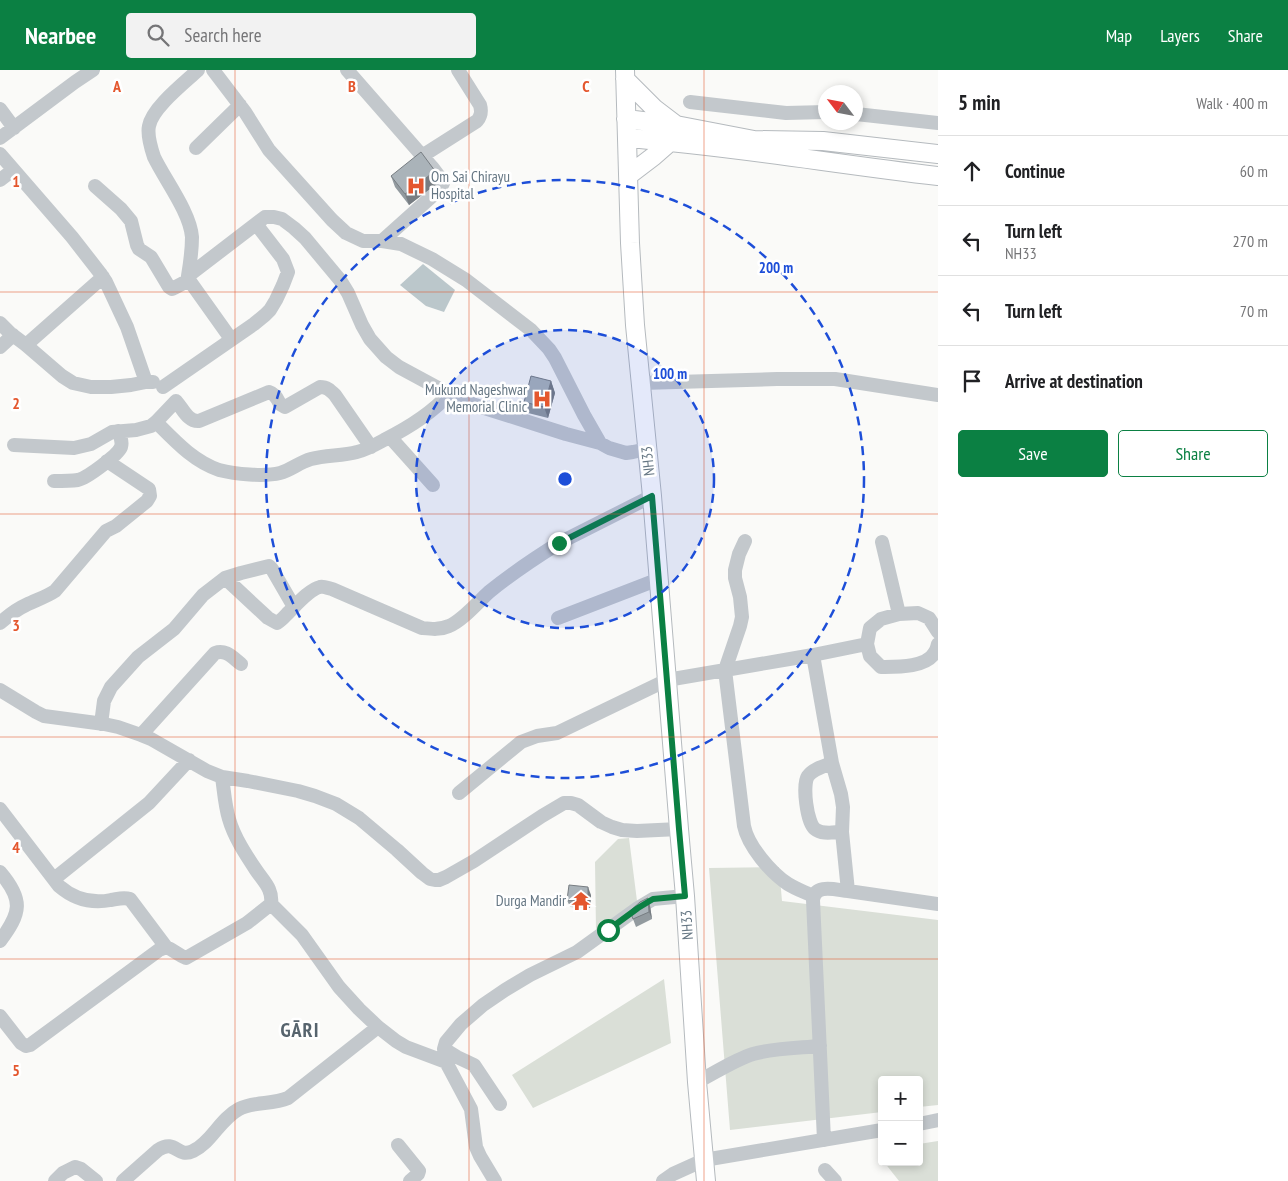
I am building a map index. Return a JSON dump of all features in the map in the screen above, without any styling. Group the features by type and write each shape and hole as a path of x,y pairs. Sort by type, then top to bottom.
{"main road":[{"name":"NH33","path":"625,74 632,284 659,579 706,1181"},
{"path":"625,74 655,109 673,134"},
{"path":"626,119 673,134 867,168 938,176"},
{"path":"628,175 647,162 673,134"},
{"path":"627,138 673,134 754,140 823,141 938,154"}],"street":[{"path":"0,138 84,75 94,70"},
{"path":"198,70 158,108 151,117 148,128 154,157 190,227 192,236 189,278 232,339"},
{"path":"213,70 240,105 269,150 346,234 363,241 401,244 432,259 466,280 543,342 555,358 600,443"},
{"path":"347,70 441,178 443,183 440,188 382,241"},
{"path":"422,156 477,121 481,116 480,105 458,70"},
{"path":"690,102 786,113 818,112"},
{"path":"196,148 240,105"},
{"path":"0,109 14,128"},
{"path":"863,115 938,124"},
{"path":"0,154 72,237 103,277 127,327 146,382"},
{"path":"0,180 13,170"},
{"path":"95,186 131,220 137,246 150,257 168,287 172,289 189,278 265,217 282,219 305,238 340,280 362,325 377,348 399,368 450,394 485,409 600,443 626,453 647,449"},
{"path":"163,387 254,324 270,310 284,285 288,272 283,259 256,224"},
{"path":"26,345 103,277"},
{"path":"0,323 62,376 73,383 91,387 110,387 156,382 163,387 190,419 195,422 269,392 276,395 280,404 285,406 315,389 325,387 335,395 370,447"},
{"path":"0,347 13,335"},
{"path":"641,383 835,379 938,395"},
{"path":"156,422 197,460 220,470 264,474 281,472 308,460 355,453 370,447 425,416 450,394"},
{"path":"14,445 74,448 91,444 112,432 136,430 151,426 176,401"},
{"path":"54,481 78,480 87,476 107,461 121,448 122,442 118,431"},
{"path":"390,437 433,485"},
{"path":"0,623 21,608 55,591 106,532 147,501 150,496 149,490 107,461"},
{"path":"225,578 268,618 276,623 281,621 314,590 319,587 325,587 332,588 422,628 440,629 456,623 490,591 544,552 652,496"},
{"path":"745,541 735,570 742,617 725,670 745,834 755,851 781,878 813,896"},
{"path":"882,542 899,614"},
{"path":"101,724 104,701 118,678 138,658 174,629 203,595 225,578 269,566 294,607"},
{"path":"558,618 659,579"},
{"path":"938,632 929,618 918,613 899,614 881,619 870,628 867,644 870,656 881,667 904,667 926,661 935,654 938,644"},
{"path":"459,793 521,742 537,736 557,733 667,680 867,644"},
{"path":"141,735 215,653 219,651 224,652 241,664"},
{"path":"813,655 832,763 843,807 842,832 848,891"},
{"path":"0,690 44,716 118,727 141,735 222,777 298,791 336,804 359,818 422,873 434,880 439,880 474,861 564,803 578,805 602,822 622,830 679,829"},
{"path":"54,879 149,803 189,760"},
{"path":"832,763 812,772 808,776 805,785 806,803 811,823 815,830 824,833 842,832"},
{"path":"0,810 59,886 73,897 83,900 130,899 166,947 173,949 180,956 186,958 247,923 271,904 272,899 270,890 239,843 230,820 222,777"},
{"path":"0,872 10,884 17,901 17,910 13,921 0,941"},
{"path":"824,1140 813,896 817,890 848,891 938,904"},
{"path":"495,1181 476,1147 471,1109 445,1055 446,1042 461,1024 483,1005 530,975 577,952 638,908 653,899 685,896"},
{"path":"271,904 302,935 339,987 378,1027 406,1047 457,1057 474,1065 500,1104"},
{"path":"0,1016 5,1032 26,1046 30,1045 159,950 166,947"},
{"path":"123,1181 164,1146 170,1146 182,1153 193,1152 229,1116 239,1109 253,1104 280,1102 288,1098 378,1027"},
{"path":"697,1082 752,1055 820,1046"},
{"path":"923,1123 938,1120"},
{"path":"663,1181 673,1174 704,1160 878,1131"},
{"path":"398,1145 419,1171 410,1181"},
{"path":"55,1181 63,1173 75,1167 81,1169 96,1181"}],"shaded area":[{"path":"423,264 455,290 444,312 426,306 400,285"},
{"path":"629,838 637,901 596,931 595,862 618,839"},
{"path":"779,867 782,901 938,920 938,1105 923,1107 923,1076 878,1076 878,1112 730,1130 709,868"},
{"path":"664,979 671,1043 533,1108 512,1075"},
{"path":"938,1141 938,1181 899,1181 887,1166 923,1166 923,1143"}],"building":[{"path":"421,152 435,171 405,194 391,176"},
{"path":"531,376 551,381 544,407 524,402"},
{"path":"569,885 588,887 588,901 567,900"},
{"path":"648,898 649,912 633,919 630,911"}],"place":[{"name":"Om Sai Chirayu Hospital","path":"416,186"},
{"name":"Mukund Nageshwar Memorial Clinic","path":"542,399"},
{"name":"Durga Mandir","path":"581,901"}],"district":[{"name":"GĀRI","path":"300,1030"}],"route":[{"path":"559,543 652,496 685,896 653,899 608,930"}]}
